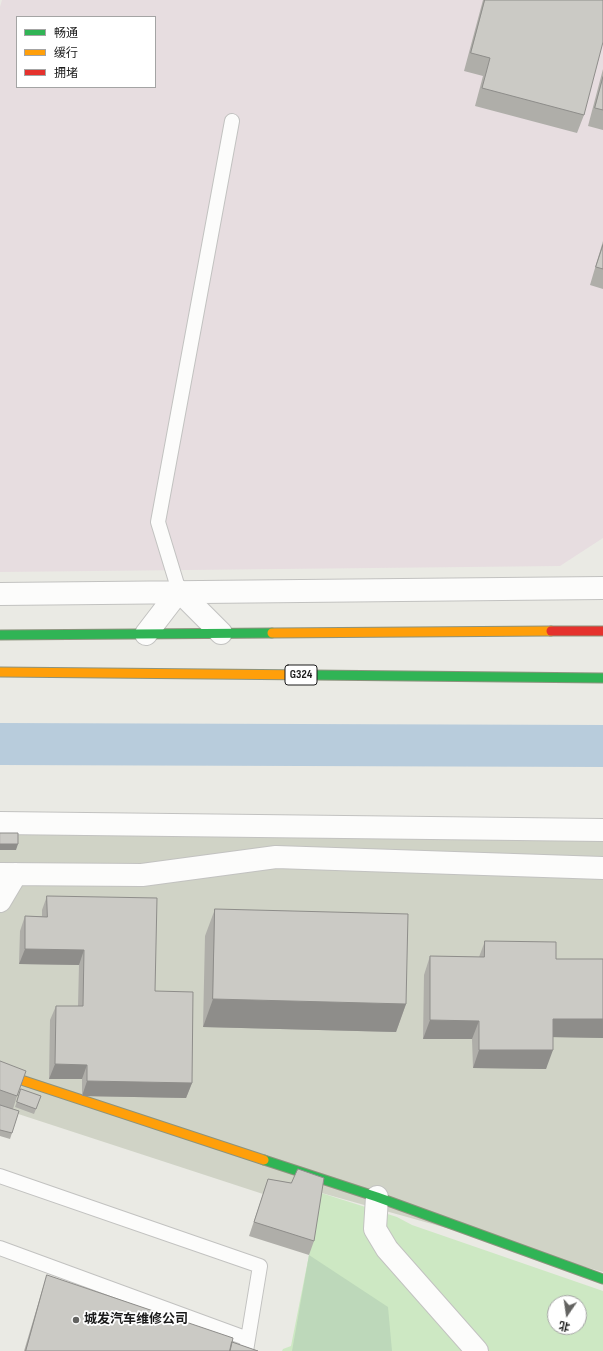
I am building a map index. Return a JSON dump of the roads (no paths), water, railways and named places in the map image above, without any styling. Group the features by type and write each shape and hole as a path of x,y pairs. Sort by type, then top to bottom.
{"main road":[{"path":"0,634 603,631"},
{"name":"G324","path":"0,672 603,678"},
{"path":"0,1074 377,1197 603,1279"}],"street":[{"path":"0,594 179,591 603,588"},
{"path":"179,591 221,633"},
{"path":"146,634 179,591"},
{"path":"0,823 603,830"},
{"path":"0,900 8,874 142,876 276,857 603,868"},
{"path":"377,1197 375,1229 387,1249 477,1351"}],"lane":[{"path":"179,591 158,522 232,121"},
{"path":"0,1176 260,1266 247,1345 115,1297 0,1248"}],"waterway":[{"path":"0,744 603,746"}],"place":[{"name":"城发汽车维修公司","path":"76,1320"}]}
